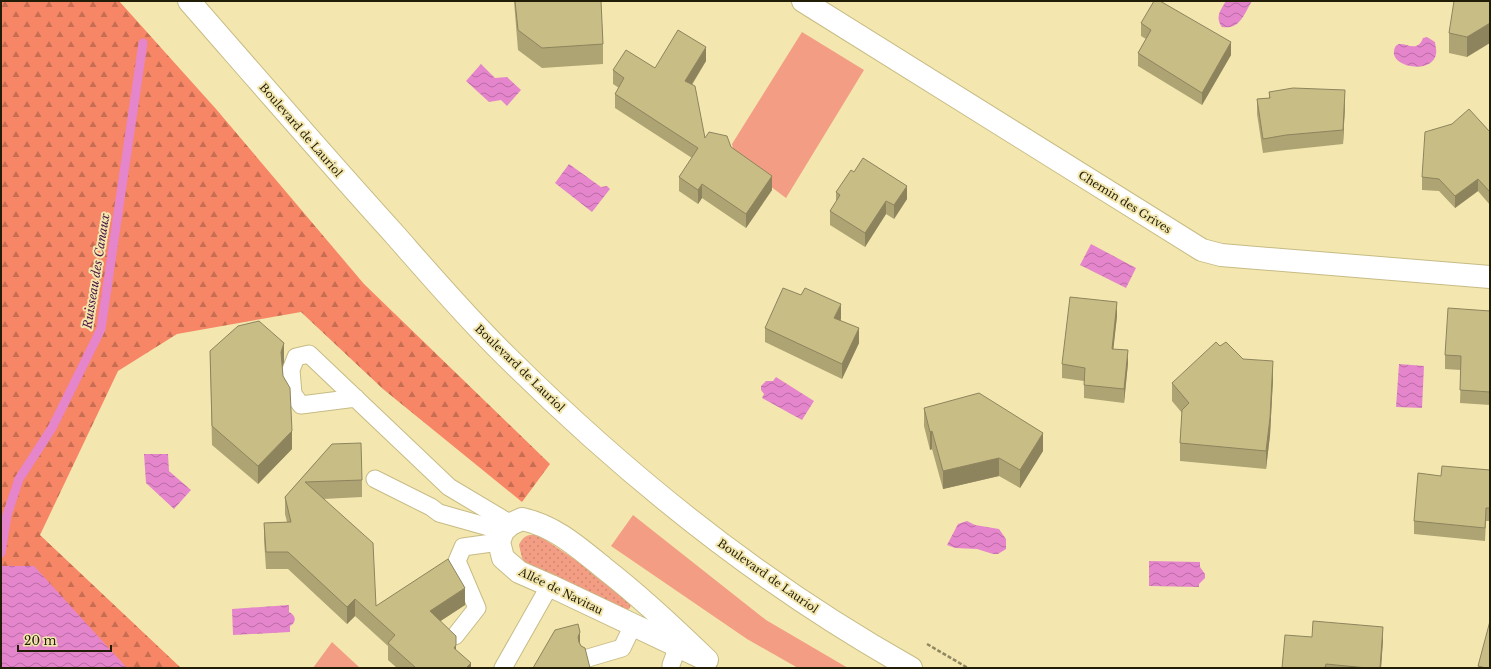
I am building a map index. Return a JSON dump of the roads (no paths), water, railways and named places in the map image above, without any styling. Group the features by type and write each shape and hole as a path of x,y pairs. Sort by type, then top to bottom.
{"street":[{"name":"Boulevard de Lauriol","path":"189,1 310,141 434,280 505,356 628,470 698,528 823,615 875,648 911,668"},
{"name":"Chemin des Grives","path":"803,1 1202,250 1222,255 1490,277"},
{"name":"Allée de Navitau","path":"522,519 536,522 551,528 577,546 643,599 715,664 550,585 519,572 503,558 504,532 522,519"}],"lane":[{"path":"356,398 449,487 504,532"},
{"path":"375,479 431,507 439,513 504,532"},
{"path":"455,636 477,608 457,561 463,547 504,532"},
{"path":"503,668 550,585"},
{"path":"588,658 622,648 633,625"},
{"path":"671,668 670,665 678,646"}],"water":[{"path":"1226,1 1252,1 1244,16 1237,24 1222,27 1219,17 1220,11"},
{"path":"1427,37 1435,42 1436,54 1433,61 1427,65 1405,65 1395,57 1394,51 1396,46 1399,44 1416,46 1420,44 1423,38"},
{"path":"481,64 495,78 507,77 521,90 507,106 501,100 489,102 466,81"},
{"path":"569,164 601,187 607,186 610,189 592,212 555,183"},
{"path":"1091,244 1136,268 1126,288 1080,265"},
{"path":"1399,364 1424,366 1422,408 1396,407"},
{"path":"776,377 814,401 802,420 762,398 764,394 761,390 761,386 766,381 773,381"},
{"path":"144,454 168,454 169,471 191,490 174,509 146,483"},
{"path":"967,521 975,525 999,529 1006,539 1006,549 998,554 993,554 977,549 955,548 947,545 958,524"},
{"path":"1149,561 1200,562 1200,567 1205,574 1205,578 1199,584 1199,587 1149,586"},
{"path":"1,566 34,566 127,668 1,668"},
{"path":"289,605 289,612 295,619 294,623 290,626 290,632 233,635 232,609"}],"waterway":[{"name":"Ruisseau des Canaux","path":"1,553 7,515 19,479 52,428 101,329 143,43"}]}
